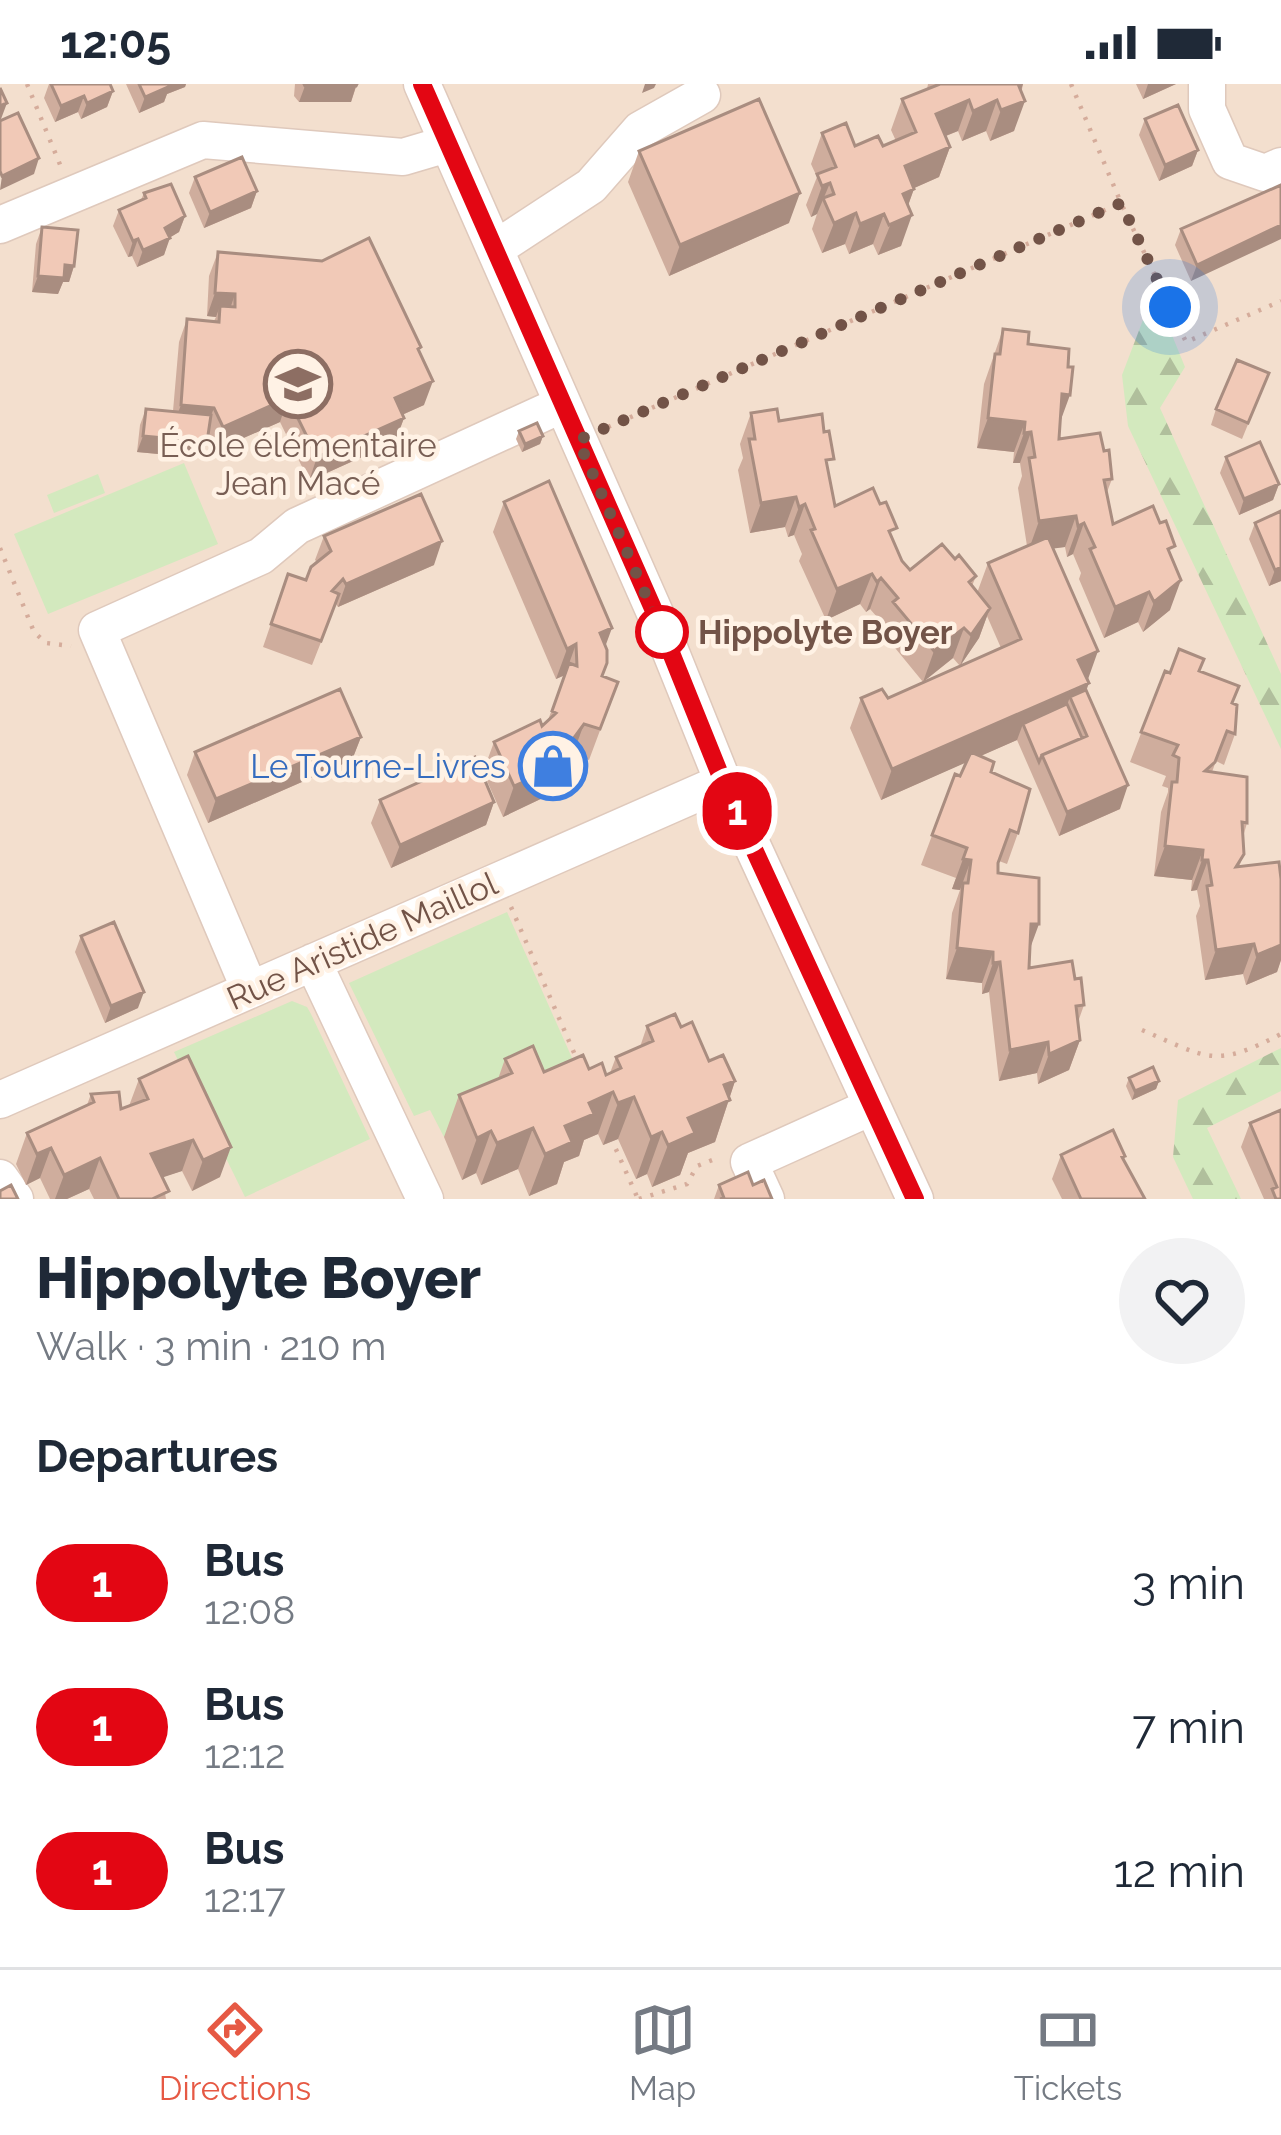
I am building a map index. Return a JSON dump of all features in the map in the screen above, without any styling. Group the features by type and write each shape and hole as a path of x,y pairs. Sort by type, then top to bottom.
{"street":[{"path":"422,84 723,782 915,1199"},
{"path":"1207,84 1208,109 1230,161 1264,173 1281,166"},
{"path":"495,250 590,186 640,130 702,95"},
{"path":"0,225 203,140 403,157 447,144"},
{"path":"250,990 97,630 261,556 297,526 563,404"},
{"name":"Rue Aristide Maillol","path":"0,1100 723,782"},
{"path":"313,962 425,1199"},
{"path":"766,1199 749,1162 871,1107"},
{"path":"0,1178 15,1199"}],"path":[{"path":"27,84 73,195"},
{"path":"1071,84 1186,342 1281,301"},
{"path":"578,440 1121,203"},
{"path":"0,548 34,632 46,643 103,642"},
{"path":"503,879 582,1072"},
{"path":"1142,1030 1203,1055 1226,1058 1281,1034"},
{"path":"610,1136 638,1199 687,1184 697,1166 738,1150 749,1162"}],"shaded area":[{"path":"0,84 1281,84 1281,1199 0,1199"}],"green space":[{"path":"1154,291 1185,367 1160,408 1281,674 1281,749 1128,426 1122,375"},
{"path":"184,463 218,544 48,614 14,534"},
{"path":"98,474 105,493 54,513 47,495"},
{"path":"507,912 597,1114 496,1115 444,1137 430,1110 414,1116 349,983"},
{"path":"292,1001 311,1014 370,1139 245,1197 174,1052"},
{"path":"1281,1048 1281,1091 1207,1128 1241,1199 1193,1199 1173,1157 1178,1100"}],"building":[{"path":"51,84 110,84 113,91 87,103 84,96 61,106"},
{"path":"139,84 169,84 170,86 145,97"},
{"path":"304,84 357,84 305,86"},
{"path":"940,84 1018,84 1025,101 1001,110 997,100 973,111 969,100 936,114 950,147 905,166 914,189 903,194 912,215 889,225 884,214 860,224 856,213 834,223 823,198 834,194 830,183 822,186 817,174 836,167 822,133 846,123 855,146 878,136 883,146 916,132 902,99"},
{"path":"759,99 800,193 680,245 639,151"},
{"path":"1178,105 1198,150 1165,165 1145,119"},
{"path":"18,113 39,158 2,176 0,121"},
{"path":"242,157 257,191 210,212 195,177"},
{"path":"171,184 185,216 165,228 170,238 143,250 138,239 133,241 119,210 146,198 144,193"},
{"path":"1281,185 1281,225 1197,265 1181,229"},
{"path":"42,227 78,230 74,266 65,265 64,278 38,276"},
{"path":"369,238 433,381 395,398 404,418 317,457 288,398 223,427 214,408 181,405 187,319 219,322 220,306 235,307 235,294 215,293 218,252 322,261"},
{"path":"1003,329 1029,332 1028,344 1069,349 1068,367 1073,367 1070,395 1062,394 1059,439 1100,433 1104,451 1109,450 1112,479 1104,480 1113,524 1153,506 1160,523 1166,521 1175,546 1168,549 1181,580 1154,602 1149,592 1115,607 1084,523 1078,526 1076,516 1039,521 1029,458 1035,457 1031,432 1024,433 1025,422 988,418 995,354 1000,354"},
{"path":"1237,360 1269,373 1248,423 1216,409"},
{"path":"146,409 211,415 207,442 143,436"},
{"path":"777,409 779,421 822,414 834,459 826,460 835,506 873,488 880,504 886,502 897,528 889,531 910,570 942,544 955,559 959,555 976,576 969,582 990,608 971,635 964,628 934,651 893,602 898,598 881,578 877,582 872,574 837,589 805,504 799,507 796,497 761,503 749,439 755,439 751,413"},
{"path":"537,423 543,436 525,444 519,431"},
{"path":"1260,442 1279,484 1244,499 1226,457"},
{"path":"549,481 612,628 600,633 607,650 602,676 618,682 600,729 584,724 568,746 555,752 561,765 514,786 494,742 540,720 542,726 556,713 552,711 569,663 577,666 576,644 567,649 504,502"},
{"path":"421,494 442,541 346,584 343,579 332,591 339,594 321,641 271,624 288,574 306,580 311,567 331,551 324,536"},
{"path":"1281,511 1281,567 1275,570 1255,523"},
{"path":"1048,537 1098,651 1078,660 1089,683 892,769 861,698 882,689 888,698 1021,639 988,563"},
{"path":"1179,649 1204,659 1199,671 1239,686 1232,703 1237,705 1235,734 1227,731 1215,762 1205,771 1247,777 1244,854 1236,867 1279,862 1281,945 1257,955 1254,944 1216,950 1208,860 1202,860 1203,850 1165,846 1172,782 1177,782 1179,758 1173,755 1178,745 1141,732"},
{"path":"340,689 361,737 216,799 195,752"},
{"path":"1086,690 1128,785 1067,812 1042,755 1087,736 1070,697"},
{"path":"1067,704 1082,738 1042,755 1039,762 1023,724"},
{"path":"971,752 994,762 991,772 1030,789 1018,833 1010,830 998,863 998,873 1039,878 1039,924 1031,924 1029,968 1072,961 1075,979 1081,978 1084,1005 1076,1006 1080,1040 1049,1054 1048,1042 1010,1050 1000,962 993,963 993,952 957,948 963,883 968,883 971,860 963,859 967,848 932,835 955,774 960,776"},
{"path":"475,757 494,802 400,845 380,800"},
{"path":"114,922 144,992 111,1006 81,936"},
{"path":"675,1014 681,1027 692,1022 709,1061 723,1055 735,1081 724,1085 730,1100 688,1118 695,1133 668,1145 662,1132 651,1137 634,1097 618,1103 613,1092 589,1103 594,1114 565,1126 572,1142 545,1154 533,1128 497,1143 491,1131 477,1138 459,1095 512,1073 505,1059 533,1046 544,1072 583,1055 589,1069 602,1063 606,1075 621,1068 616,1057 653,1041 647,1026"},
{"path":"188,1056 231,1147 203,1160 193,1140 151,1154 169,1191 152,1199 119,1199 100,1158 64,1175 51,1148 37,1154 27,1133 94,1102 91,1094 119,1092 121,1109 148,1099 139,1079"},
{"path":"1153,1067 1159,1081 1135,1091 1129,1078"},
{"path":"1281,1110 1281,1199 1276,1199 1272,1189 1277,1187 1250,1123"},
{"path":"1113,1130 1145,1199 1081,1199 1061,1155"},
{"path":"748,1172 753,1185 764,1180 772,1199 720,1199 724,1198 719,1185"},
{"path":"11,1185 18,1199 0,1199 0,1191"}],"bus line":[{"name":"1","path":"422,84 655,613 723,782 915,1199"}],"place":[{"name":"École élémentaire Jean Macé","path":"298,384"},
{"name":"Hippolyte Boyer","path":"662,632"},
{"name":"Le Tourne-Livres","path":"553,766"}],"route":[{"path":"662,632 578,440 1121,203 1170,307"}]}
